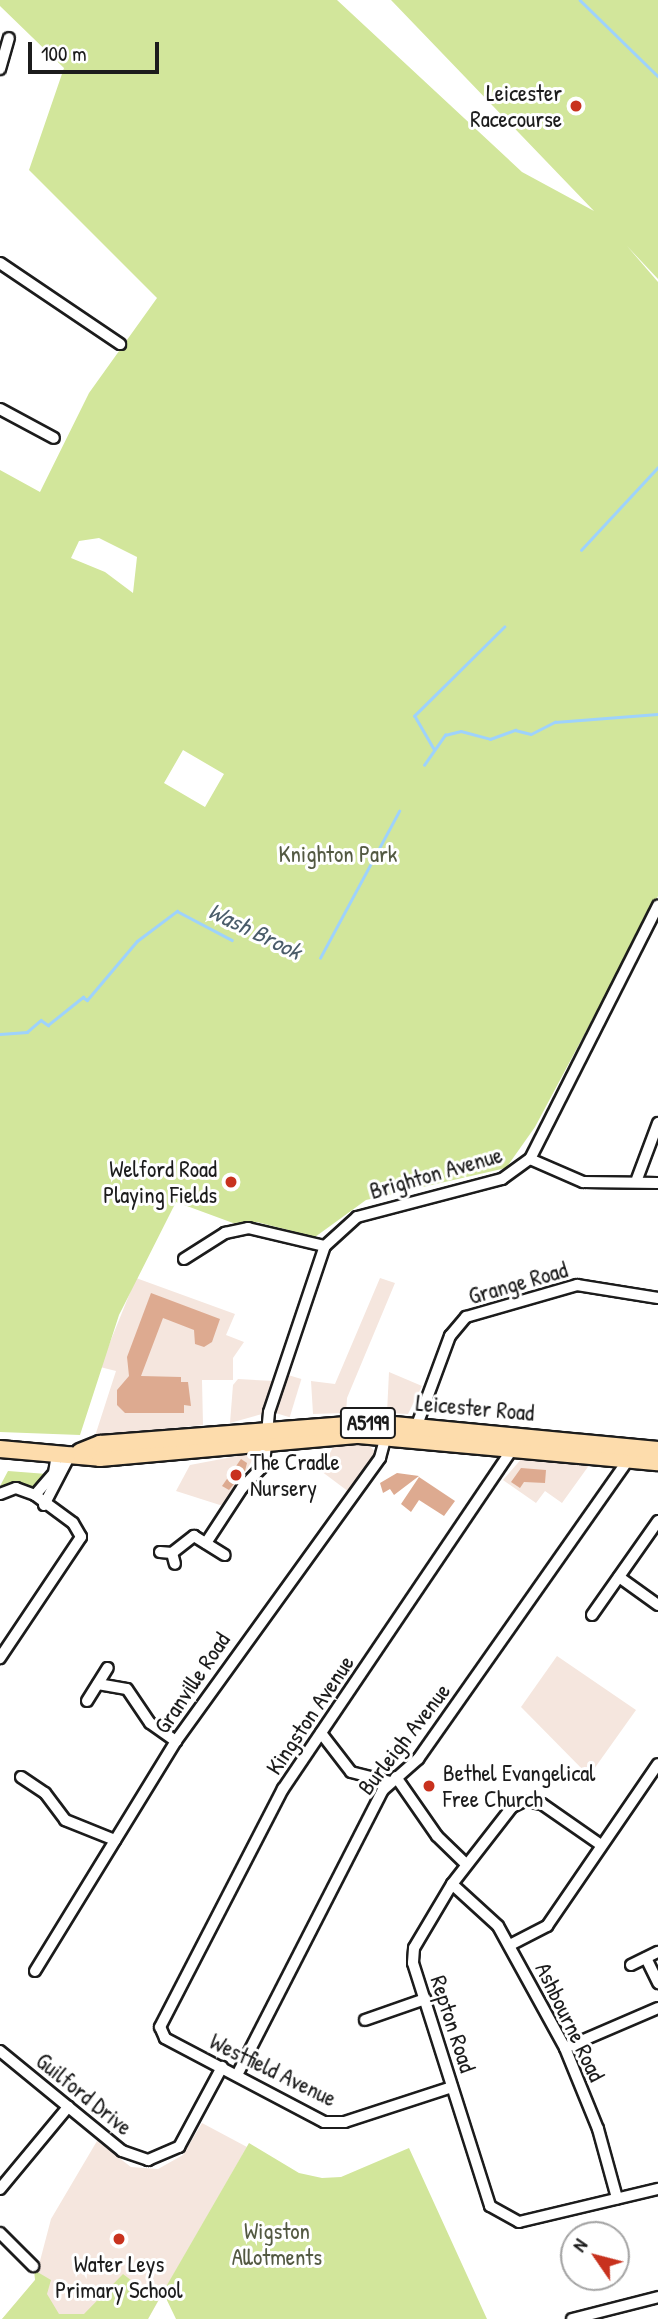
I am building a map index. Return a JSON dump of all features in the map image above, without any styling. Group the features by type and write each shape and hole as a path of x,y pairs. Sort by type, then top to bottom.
{"main road":[{"name":"Leicester Road","path":"387,1430 416,1425 515,1441"},
{"name":"Leicester Road","path":"70,1452 100,1444 387,1430 631,1453 658,1450"},
{"name":"A5199","path":"0,1449 70,1452"},
{"name":"Leicester Road","path":"631,1453 658,1462"}],"street":[{"path":"0,69 9,38"},
{"path":"0,263 120,344"},
{"path":"0,409 54,438"},
{"name":"Brighton Avenue","path":"206,1543 242,1488 264,1465 266,1435 325,1247 357,1217 502,1179 530,1159 658,906"},
{"path":"637,1179 658,1123"},
{"path":"530,1159 583,1182 637,1179 658,1182"},
{"path":"184,1259 225,1233 248,1228 325,1247"},
{"name":"Grange Road","path":"416,1425 450,1336 466,1317 577,1285 658,1298"},
{"name":"Granville Road","path":"35,1972 176,1741 380,1458 387,1430"},
{"name":"Kingston Avenue","path":"160,2033 283,1789 515,1441"},
{"path":"40,1501 54,1473 70,1452"},
{"name":"Burleigh Avenue","path":"237,2075 393,1780 418,1759 631,1453"},
{"path":"0,1494 16,1488 40,1501 78,1528 80,1543 0,1658"},
{"path":"592,1615 658,1521"},
{"path":"160,1552 173,1558 189,1536 224,1555"},
{"path":"619,1577 658,1605"},
{"path":"87,1701 108,1668"},
{"path":"98,1684 127,1689 150,1723 176,1741"},
{"path":"321,1733 351,1772 393,1780 436,1836 466,1864"},
{"path":"510,1945 547,1926 658,1764"},
{"path":"21,1777 44,1793 65,1820 115,1840"},
{"name":"Repton Road","path":"601,1845 541,1804 524,1801 512,1807 452,1884 414,1948 413,1963 490,2206 506,2219 519,2222 658,2189"},
{"name":"Ashbourne Road","path":"452,1884 498,1926 565,2048 598,2129 617,2198"},
{"path":"631,1965 658,1952"},
{"path":"646,1958 658,1983"},
{"path":"365,2020 425,1999"},
{"path":"565,2048 658,2008"},
{"name":"Westfield Avenue","path":"160,2033 324,2122 345,2122 453,2087"},
{"name":"Guilford Drive","path":"0,2051 130,2156 156,2159 179,2147 222,2067"},
{"path":"0,2189 68,2107"},
{"path":"0,2233 33,2266"},
{"path":"572,2319 658,2297"}],"shaded area":[{"path":"136,1278 235,1314 226,1335 244,1342 233,1358 233,1380 202,1380 203,1425 95,1436 116,1371 100,1367"},
{"path":"380,1278 395,1283 347,1398 346,1413 313,1414 311,1381 335,1384"},
{"path":"389,1372 422,1386 408,1414 387,1413"},
{"path":"288,1375 301,1379 290,1417 276,1413"},
{"path":"238,1379 274,1381 262,1414 230,1423 233,1385"},
{"path":"368,1444 377,1454 349,1492 321,1471 334,1445"},
{"path":"258,1452 223,1506 176,1491 190,1465"},
{"path":"523,1457 590,1464 562,1503 545,1491 536,1503 503,1480"},
{"path":"557,1656 636,1710 589,1776 521,1707"},
{"name":"Water Leys Primary School","path":"202,2123 247,2147 148,2319 2,2319 35,2280 51,2219 97,2141 131,2167 158,2169 183,2155"}],"green space":[{"name":"Knighton Park","path":"0,0 337,0 522,172 594,211 391,0 658,0 658,279 627,246 658,282 658,896 535,1127 506,1168 366,1200 315,1237 257,1222 233,1223 176,1202 119,1315 80,1435 0,1432 0,470 40,492 89,393 157,298 29,170 64,68 0,6","holes":["99,538 137,557 133,593 105,572 71,558 79,541","183,750 224,774 205,807 164,783"]},
{"path":"8,1471 47,1474 35,1490 18,1483 0,1486"},
{"name":"Wigston Allotments","path":"249,2143 299,2173 322,2178 341,2177 409,2148 487,2319 176,2319 163,2292"},
{"path":"34,2270 51,2280 47,2294 59,2314 84,2314 123,2274 158,2301 148,2319 2,2319 35,2280"}],"building":[{"path":"151,1293 220,1319 212,1342 204,1347 195,1344 194,1330 163,1318 141,1376 181,1377 181,1382 188,1382 191,1406 184,1405 184,1413 125,1413 117,1405 117,1390 129,1376 127,1357"},
{"name":"The Cradle Nursery","path":"241,1459 247,1463 245,1471 229,1490 222,1486"},
{"path":"521,1468 546,1470 545,1483 524,1482 520,1488 511,1482"},
{"path":"397,1473 419,1476 394,1495 390,1489 383,1493 380,1483"},
{"path":"419,1477 455,1501 444,1516 419,1500 411,1512 401,1504"}],"waterway":[{"path":"580,0 658,76"},
{"path":"581,550 658,467"},
{"path":"434,750 414,716 504,627"},
{"name":"Wash Brook","path":"424,765 445,735 461,731 490,739 515,730 531,734 555,722 658,714"},
{"name":"Wash Brook","path":"320,958 399,811"},
{"name":"Wash Brook","path":"0,1034 27,1032 41,1020 48,1025 83,997 87,1000 137,941 177,911 232,940"}],"place":[{"name":"Leicester Racecourse","path":"576,106"},
{"name":"Welford Road Playing Fields","path":"231,1182"},
{"name":"The Cradle Nursery","path":"236,1475"},
{"name":"Bethel Evangelical Free Church","path":"429,1786"},
{"name":"Water Leys Primary School","path":"119,2239"}]}
